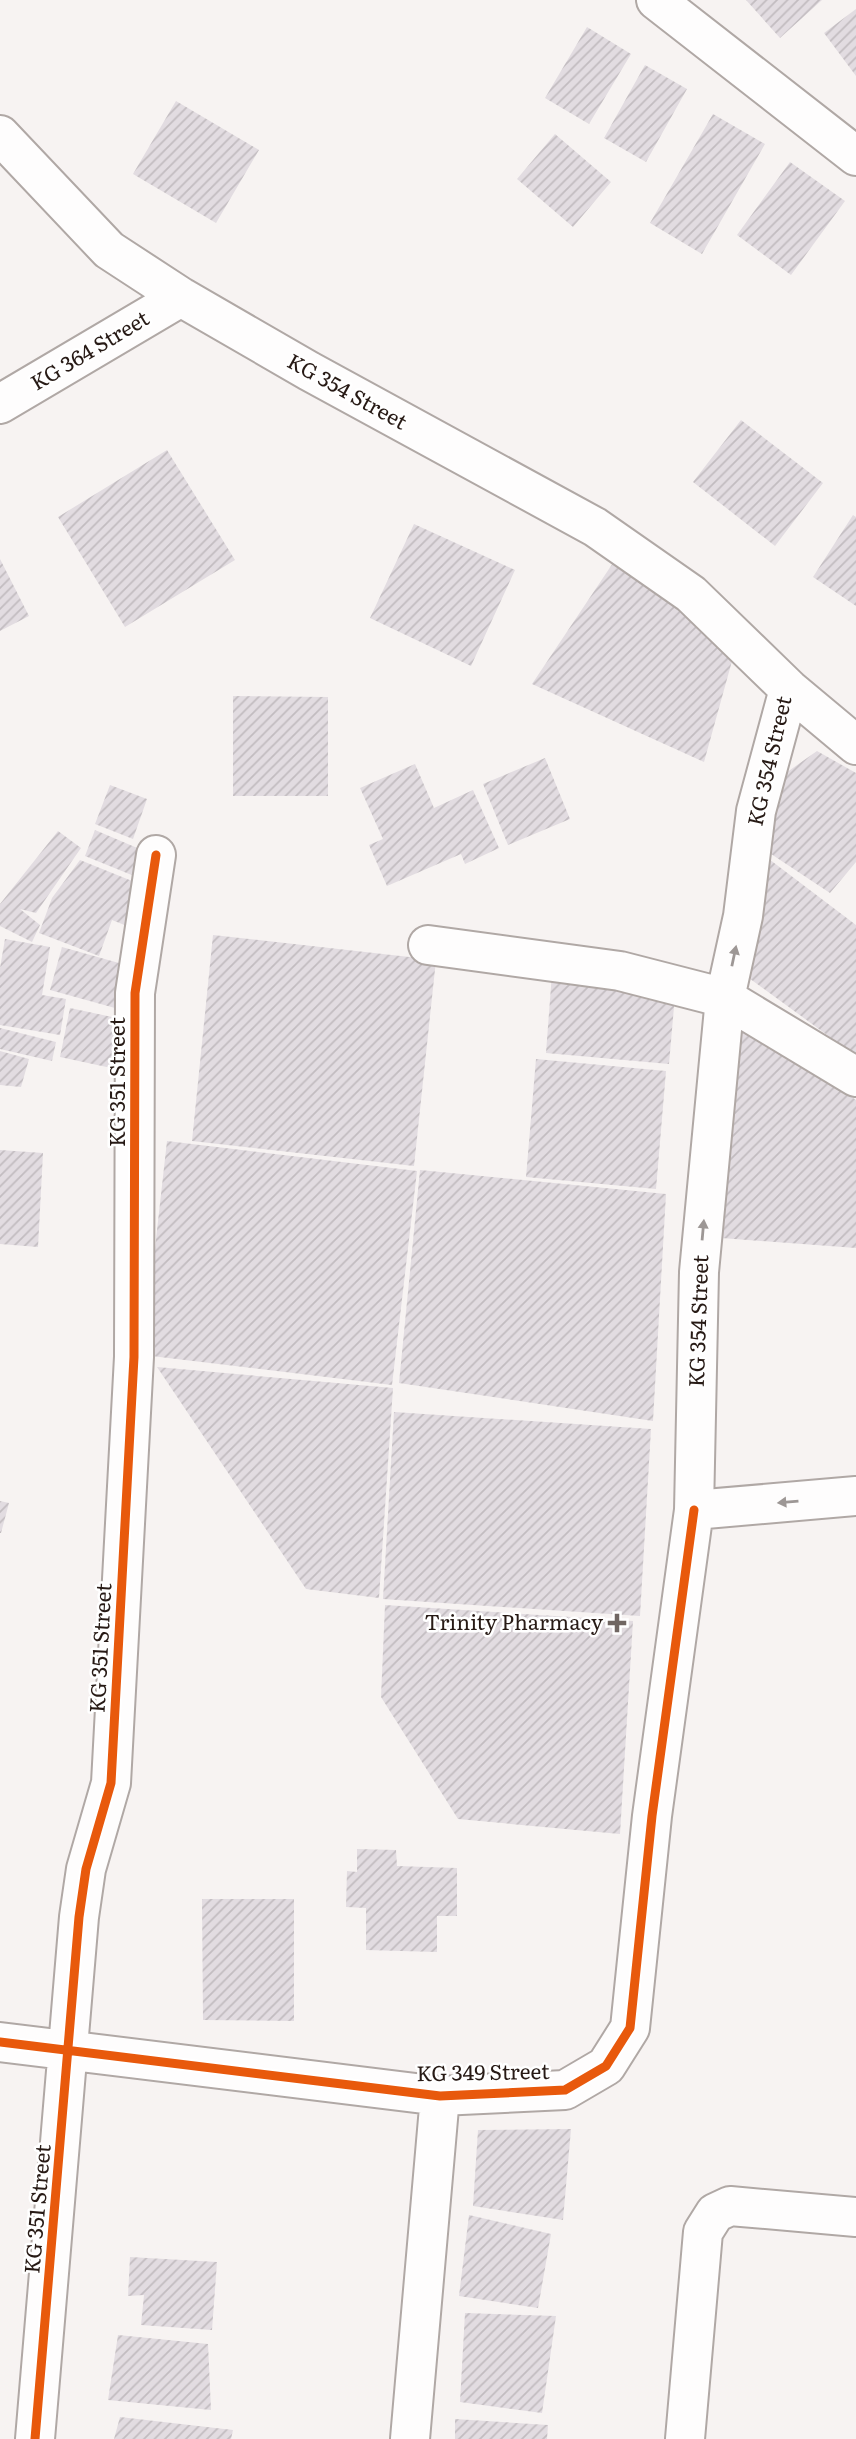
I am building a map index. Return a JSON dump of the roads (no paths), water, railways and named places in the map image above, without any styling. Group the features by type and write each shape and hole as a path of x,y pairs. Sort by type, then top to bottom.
{"street":[{"path":"656,0 856,156"},
{"name":"KG 354 Street","path":"0,135 108,250 181,297 309,371 595,527 691,594 789,690 756,811 743,916 726,998 699,1272 694,1510"},
{"name":"KG 364 Street","path":"0,404 181,297"},
{"path":"789,690 856,745"},
{"name":"KG 351 Street","path":"35,2439 86,1869 111,1783 134,1357 135,993 156,855"},
{"path":"428,945 620,971 726,998 856,1077"},
{"path":"694,1510 856,1496"},
{"name":"KG 349 Street","path":"0,2042 440,2096 565,2090 606,2066 630,2028 652,1816 694,1510"},
{"path":"410,2439 440,2096"},
{"path":"685,2439 703,2232 715,2213 730,2206 856,2217"}],"place":[{"name":"Trinity Pharmacy","path":"617,1623"}]}
